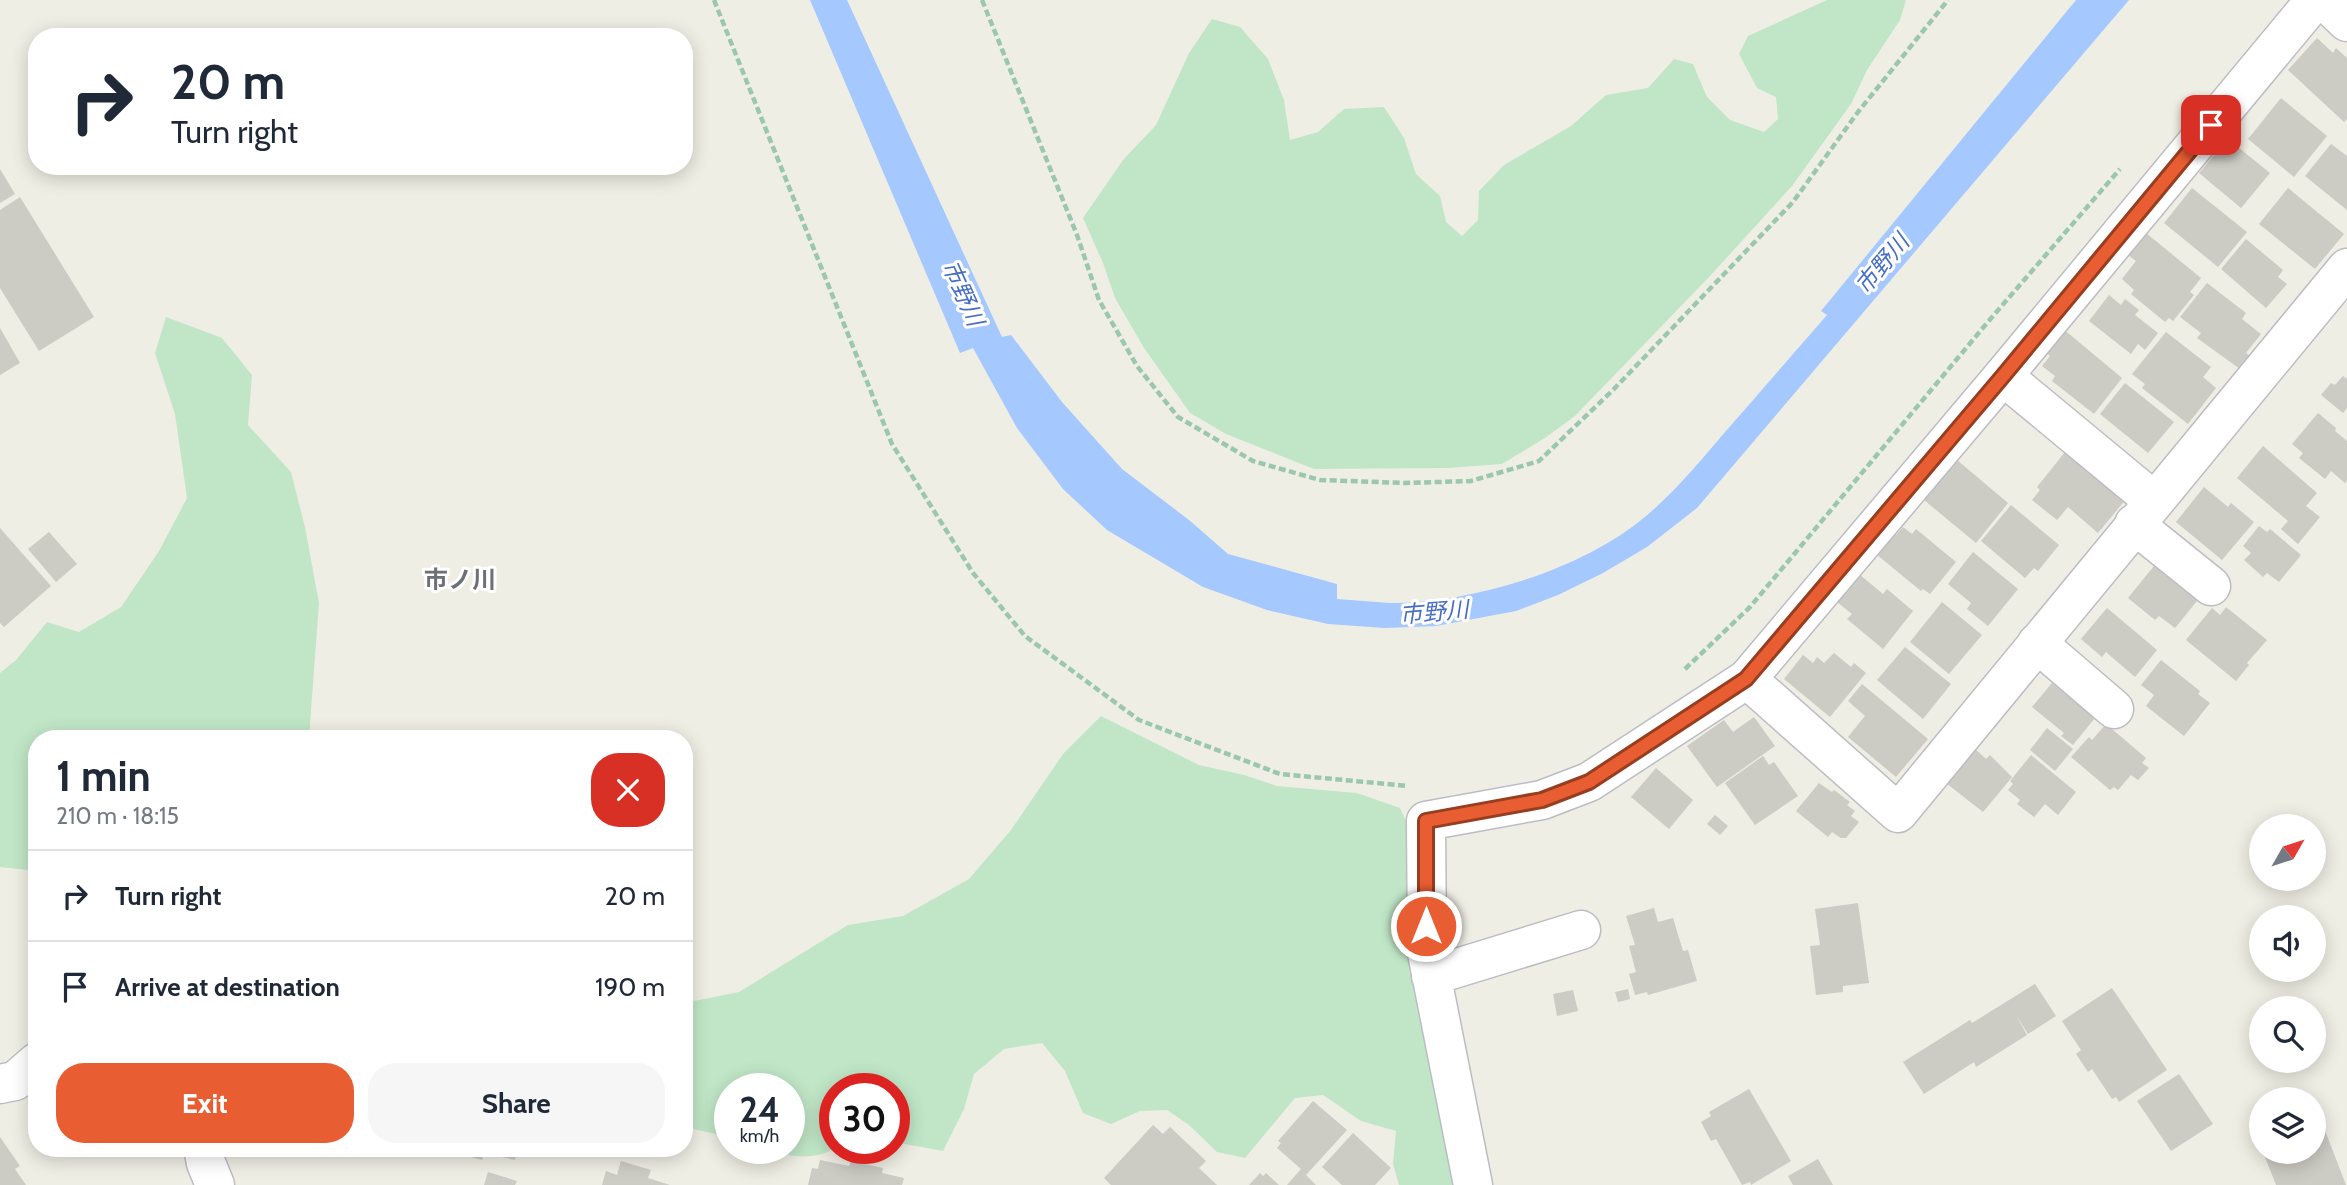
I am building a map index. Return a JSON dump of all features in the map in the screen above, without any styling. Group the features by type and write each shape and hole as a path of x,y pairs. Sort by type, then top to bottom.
{"street":[{"path":"1472,1185 1427,953 1426,821 1542,800 1589,782 1746,679 2003,376 2315,0"},
{"path":"2324,0 2347,22"},
{"path":"1746,679 1898,813 2347,268"},
{"path":"2003,376 2144,513 2211,586"},
{"path":"2037,643 2113,709"},
{"path":"1431,976 1581,930"},
{"path":"0,1084 15,1081 28,1070"},
{"path":"205,1157 215,1185"}],"path":[{"path":"714,0 892,444 973,573 1025,636 1139,720 1280,774 1410,786"},
{"path":"982,0 1077,235 1099,300 1138,366 1178,417 1253,461 1320,480 1405,483 1471,481 1539,461 1613,390 1793,202 1858,112 1948,0"},
{"path":"1676,676 1697,660 1750,607 1987,323 2122,167"}],"green space":[{"path":"1827,0 1906,0 1900,20 1867,70 1851,104 1792,186 1710,276 1575,416 1502,464 1448,468 1314,469 1226,434 1190,413 1144,348 1115,298 1083,218 1123,160 1156,125 1189,53 1212,19 1240,27 1268,59 1284,100 1290,140 1318,132 1344,109 1384,107 1404,138 1416,174 1440,196 1446,222 1462,236 1478,220 1479,191 1504,165 1571,126 1606,95 1648,88 1674,59 1693,64 1707,97 1730,120 1764,132 1778,119 1776,97 1757,88 1739,54 1748,36"},
{"path":"166,317 222,338 252,375 248,425 291,472 305,527 319,603 310,730 28,730 28,870 0,867 0,673 16,660 47,622 79,632 121,607 159,551 187,498 175,414 155,353"},
{"path":"1101,716 1199,765 1277,786 1357,793 1400,808 1411,832 1463,1185 1399,1185 1393,1164 1396,1131 1361,1121 1323,1095 1295,1098 1245,1158 1217,1152 1189,1125 1167,1110 1140,1111 1111,1124 1083,1113 1065,1071 1042,1043 1004,1049 974,1074 964,1109 943,1151 910,1145 910,1073 819,1073 818,1155 805,1156 805,1073 714,1073 714,1134 693,1129 693,1001 739,992 848,925 903,916 969,879 1011,830 1063,754"}],"water":[{"name":"市野川","path":"810,0 847,0 1002,337 1011,335 1062,402 1122,469 1189,520 1228,554 1337,584 1337,599 1390,603 1456,597 1525,580 1591,552 1646,516 1688,475 1827,315 1821,311 2076,0 2129,0 1697,508 1647,547 1558,595 1516,611 1436,626 1385,628 1328,624 1267,610 1203,587 1107,530 1063,489 1017,428 973,348 960,353"}],"building":[{"path":"2317,38 2333,53 2336,48 2347,58 2347,119 2344,122 2288,70"},
{"path":"2281,98 2327,136 2294,177 2248,139"},
{"path":"2228,139 2270,173 2241,208 2199,173"},
{"path":"2331,144 2347,156 2347,210 2305,176"},
{"path":"0,169 15,194 0,203"},
{"path":"2192,188 2247,232 2218,267 2164,223"},
{"path":"2288,188 2344,234 2315,269 2259,224"},
{"path":"20,197 94,317 39,351 0,288 0,210"},
{"path":"2146,233 2201,278 2190,292 2194,295 2173,321 2169,318 2165,322 2131,294 2134,290 2122,279 2136,261 2128,255"},
{"path":"2246,239 2283,270 2278,277 2287,284 2266,308 2221,269"},
{"path":"2207,283 2246,313 2242,319 2261,334 2246,353 2250,356 2240,369 2197,338 2201,333 2180,317"},
{"path":"2109,295 2121,305 2125,299 2139,310 2135,315 2158,333 2145,350 2138,344 2131,354 2089,321"},
{"path":"0,328 20,363 0,375"},
{"path":"2062,328 2122,378 2094,414 2052,381 2055,376 2042,366 2050,356 2044,350"},
{"path":"2166,332 2211,367 2203,377 2216,388 2188,424 2142,388 2145,384 2132,374"},
{"path":"2343,376 2347,379 2347,408 2343,413 2321,395 2331,383 2335,385"},
{"path":"2125,383 2174,422 2148,453 2100,414"},
{"path":"2318,413 2347,441 2345,483 2331,471 2325,479 2299,458 2303,453 2292,444"},
{"path":"2263,446 2317,493 2306,506 2320,517 2298,544 2281,529 2288,521 2237,478"},
{"path":"2065,452 2127,498 2098,533 2068,507 2057,520 2032,500 2040,490 2037,487"},
{"path":"1957,460 2008,503 1976,543 1924,500"},
{"path":"2204,487 2228,507 2231,503 2254,522 2222,560 2176,522"},
{"path":"2011,505 2059,545 2038,571 2034,568 2025,578 1981,541"},
{"path":"2259,526 2267,532 2270,529 2301,555 2279,582 2267,573 2263,577 2244,560 2251,553 2243,546"},
{"path":"1903,527 1912,534 1916,529 1956,562 1930,594 1923,589 1921,591 1876,554 1893,532 1896,535"},
{"path":"0,528 51,586 4,627 0,623"},
{"path":"49,532 77,564 56,582 28,549"},
{"path":"1973,552 2018,589 1988,626 1967,609 1971,603 1948,584"},
{"path":"2154,566 2197,601 2175,628 2159,616 2155,620 2128,598"},
{"path":"1859,574 1883,594 1887,589 1913,611 1883,649 1847,619 1852,614 1837,602"},
{"path":"1942,602 1982,635 1949,674 1910,642"},
{"path":"2226,607 2267,640 2236,681 2186,640 2212,608 2220,615"},
{"path":"2107,608 2157,650 2135,677 2106,652 2102,657 2081,639"},
{"path":"1905,647 1951,684 1923,719 1877,680"},
{"path":"1834,653 1851,667 1854,663 1866,673 1830,717 1784,679 1803,655 1813,663 1817,657 1824,663"},
{"path":"2161,660 2200,691 2198,694 2210,703 2184,736 2146,706 2154,695 2141,685"},
{"path":"2052,683 2095,718 2073,745 2061,736 2064,733 2032,707"},
{"path":"1862,684 1928,739 1896,777 1848,737 1865,716 1848,701"},
{"path":"1754,717 1775,746 1717,787 1687,746 1724,720 1733,732"},
{"path":"2106,724 2146,758 2142,763 2149,768 2138,780 2131,775 2118,790 2114,787 2110,790 2071,757 2089,737 2092,740"},
{"path":"2047,728 2073,749 2055,771 2030,750"},
{"path":"1974,748 1986,759 1990,755 2012,777 1983,812 1946,783"},
{"path":"2031,755 2076,792 2058,815 2045,804 2034,817 2017,804 2020,800 2008,790 2013,784 2010,781"},
{"path":"1763,756 1769,765 1774,762 1798,796 1755,825 1725,783"},
{"path":"1656,768 1693,800 1669,829 1631,797"},
{"path":"1819,783 1850,802 1847,805 1855,811 1851,816 1859,822 1846,838 1832,832 1828,837 1796,811"},
{"path":"1715,815 1728,826 1720,835 1707,824"},
{"path":"1858,903 1869,983 1843,986 1843,992 1816,995 1810,946 1820,945 1815,909"},
{"path":"1654,908 1658,922 1673,918 1683,951 1688,950 1697,981 1648,995 1647,992 1635,995 1629,974 1636,972 1629,946 1635,945 1626,916"},
{"path":"2035,984 2056,1016 2028,1034 2016,1015 2027,1035 1976,1067 1974,1062 1924,1094 1903,1062"},
{"path":"2112,988 2167,1070 2119,1102 2116,1097 2112,1099 2092,1069 2088,1072 2076,1054 2081,1050 2062,1021"},
{"path":"1628,989 1630,999 1618,1002 1615,992"},
{"path":"1573,990 1578,1011 1557,1016 1553,994"},
{"path":"2179,1074 2213,1124 2171,1151 2137,1101"},
{"path":"1749,1089 1791,1161 1751,1185 1750,1182 1742,1185 1716,1139 1711,1141 1701,1122 1711,1116 1709,1112"},
{"path":"1313,1101 1347,1130 1306,1175 1316,1185 1287,1185 1301,1169 1277,1148 1281,1143 1278,1141"},
{"path":"1153,1125 1163,1134 1170,1127 1206,1161 1199,1168 1217,1185 1111,1185 1104,1178"},
{"path":"1353,1133 1391,1168 1375,1185 1342,1185 1322,1167"},
{"path":"2326,1133 2346,1185 2276,1185 2268,1164 2326,1164"},
{"path":"0,1137 20,1166 15,1169 26,1185 0,1185"},
{"path":"1818,1159 1833,1185 1793,1185 1788,1176"},
{"path":"621,1161 651,1170 648,1178 670,1185 602,1185 606,1171 617,1175"},
{"path":"819,1164 865,1164 883,1168 882,1173 904,1178 902,1185 808,1185 812,1168 818,1169"},
{"path":"488,1172 517,1181 515,1185 484,1185"},
{"path":"1260,1173 1263,1176 1266,1173 1279,1185 1249,1185"}],"district":[{"name":"市ノ川","path":"460,579"}],"route":[{"path":"1426,926 1426,821 1542,800 1589,782 1746,679 2211,125"}]}
